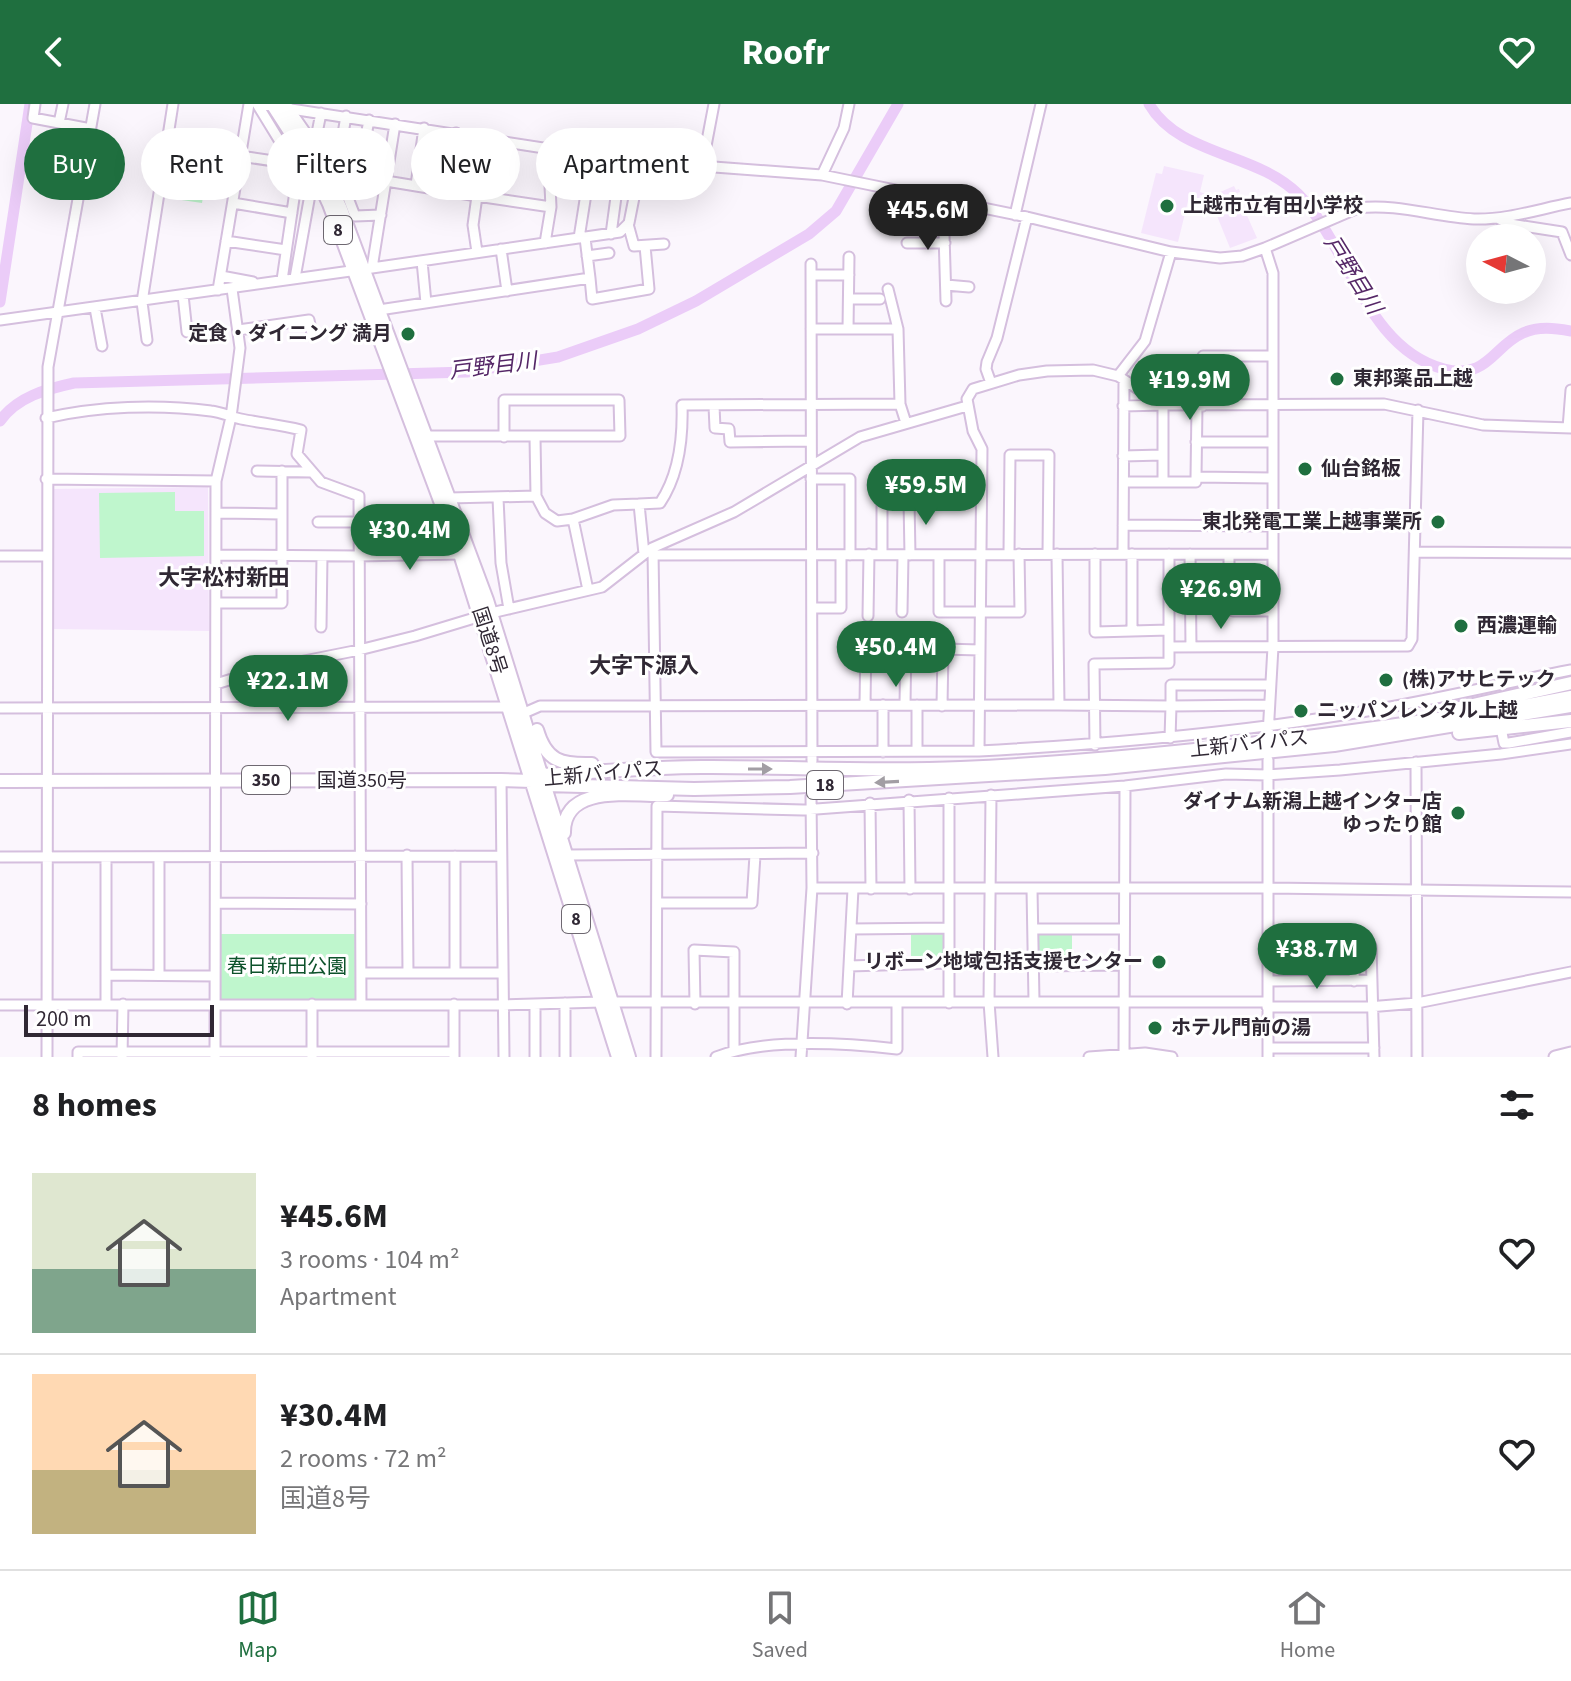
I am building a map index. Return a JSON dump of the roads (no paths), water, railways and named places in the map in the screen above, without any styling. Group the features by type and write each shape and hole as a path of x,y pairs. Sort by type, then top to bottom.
{"highway":[{"name":"国道8号","path":"280,106 362,269 379,310 394,363"},
{"name":"国道8号","path":"362,269 460,554 517,676 540,780 606,1002 629,1057"},
{"name":"国道8号","path":"402,385 427,436 449,498 486,614 510,707 566,850 618,1057"},
{"path":"1363,730 1571,683"},
{"name":"上新バイパス","path":"540,780 713,767 958,769 1207,749 1363,730 1571,697"},
{"name":"上新バイパス","path":"540,780 694,789 790,787 1105,768 1334,745 1571,706"},
{"path":"527,712 544,748 560,761 577,765 662,763 713,767"},
{"path":"1412,733 1438,735 1571,721"},
{"name":"国道350号","path":"0,781 540,780"},
{"path":"566,850 565,817 569,809 583,800 790,787"}],"main road":[{"path":"1555,1057 1571,1053"}],"street":[{"path":"35,104 33,118 86,128"},
{"path":"59,123 63,104"},
{"path":"91,128 95,104"},
{"path":"147,340 142,302 173,104"},
{"path":"245,128 249,104"},
{"path":"258,104 424,128"},
{"path":"258,104 272,128"},
{"path":"709,128 714,104"},
{"path":"826,176 844,128 849,104"},
{"path":"1015,215 1041,104"},
{"path":"318,128 321,113"},
{"path":"344,128 346,116"},
{"path":"367,128 369,120"},
{"path":"394,128 395,124"},
{"path":"717,168 826,176 1027,217 1171,252 1229,258 1265,248 1358,208 1374,206 1470,219 1499,219 1571,203"},
{"path":"47,1057 46,418 48,367 79,200"},
{"path":"218,290 233,200"},
{"path":"282,280 293,200"},
{"path":"295,278 309,200"},
{"path":"349,200 355,216 381,215"},
{"path":"362,269 383,200"},
{"path":"476,200 473,225 477,252"},
{"path":"504,200 551,207"},
{"path":"545,243 551,200"},
{"path":"587,200 582,238 592,299 649,289 645,246"},
{"path":"611,234 616,200"},
{"path":"633,200 628,224 634,246 664,244"},
{"path":"943,201 946,301"},
{"path":"233,203 292,213"},
{"path":"991,383 987,362 997,338 1027,217"},
{"path":"1499,219 1510,224 1562,232 1571,255"},
{"path":"0,320 611,234 620,232 628,224"},
{"path":"226,241 286,250"},
{"path":"907,243 945,243"},
{"path":"1265,248 1273,273 1273,647 1268,731"},
{"path":"501,249 507,291"},
{"path":"1132,631 1123,525 1121,378 1145,341 1171,252"},
{"path":"587,256 609,253"},
{"path":"848,329 849,257"},
{"path":"422,261 426,303"},
{"path":"811,264 812,756"},
{"path":"811,275 849,275"},
{"path":"221,276 261,284"},
{"path":"379,310 590,278"},
{"path":"946,285 969,287"},
{"path":"215,1054 216,481 231,417 239,358 232,289"},
{"path":"888,289 898,329 900,404 906,423"},
{"path":"183,295 187,332"},
{"path":"849,299 880,299"},
{"path":"95,308 102,346"},
{"path":"238,330 309,320 312,334"},
{"path":"811,329 898,329"},
{"path":"1124,482 1196,482 1203,356 1273,356"},
{"path":"979,751 982,449 973,431 967,399 973,389 991,383 1061,369 1093,370 1121,378 1163,405"},
{"path":"1123,406 1384,404 1483,425 1570,428 1571,390"},
{"path":"427,436 504,437 535,437 620,436 619,400 504,400 504,437"},
{"path":"535,437 536,496 541,508 554,520 573,519 613,505 660,503 666,494 681,446 682,405 900,404"},
{"path":"1163,405 1163,482"},
{"path":"714,406 715,428 729,429 730,442 811,441"},
{"path":"216,684 264,669 415,636 486,614 610,583 650,552 734,512 860,437 967,406"},
{"path":"46,418 72,412 128,409 216,411 231,417 273,422 301,430 297,454 321,482 359,496 361,1004"},
{"path":"1169,647 1408,646 1412,639 1418,410"},
{"path":"1196,442 1273,442"},
{"path":"939,555 939,612 1020,612 1010,455 1049,455 1059,705"},
{"path":"1123,456 1162,455"},
{"path":"257,471 311,472"},
{"path":"216,603 282,603 282,471"},
{"path":"1196,477 1273,478"},
{"path":"46,479 216,481"},
{"path":"811,479 850,479 841,608 812,608"},
{"path":"449,498 536,496"},
{"path":"882,497 882,554"},
{"path":"498,498 501,563 509,609"},
{"path":"902,612 909,500"},
{"path":"639,504 650,552 656,752 812,756 979,751 1268,731 1495,689 1571,670"},
{"path":"216,513 281,514"},
{"path":"573,519 588,590"},
{"path":"318,522 358,522"},
{"path":"1123,525 1273,526"},
{"path":"650,552 812,555 1272,554"},
{"path":"1415,552 1571,553"},
{"path":"216,555 460,554"},
{"path":"868,616 869,554"},
{"path":"1095,554 1095,632 1169,630"},
{"path":"1095,745 1094,664 1169,663 1169,554"},
{"path":"1190,554 1191,647"},
{"path":"1229,555 1229,607 1233,611 1272,611"},
{"path":"0,556 46,556"},
{"path":"321,627 322,556"},
{"path":"865,705 866,635 906,636 905,705"},
{"path":"942,706 943,649 980,650"},
{"path":"1170,738 1171,685 1270,685"},
{"path":"883,705 883,752"},
{"path":"917,705 917,751"},
{"path":"527,712 540,706 1269,705"},
{"path":"0,708 510,707"},
{"path":"1502,733 1504,743 1509,743 1571,732"},
{"path":"656,1057 657,806 771,811 812,802 870,803 1125,786 1226,774 1267,775 1501,754 1571,744"},
{"path":"1267,947 1371,946 1374,1053 1268,1052 1267,1005 1268,981 1267,947 1267,775 1268,760"},
{"path":"1416,762 1417,1057"},
{"path":"501,780 504,1057"},
{"path":"1124,1054 1125,786"},
{"path":"991,795 989,1002 993,1057"},
{"path":"949,798 949,1003"},
{"path":"909,800 910,889"},
{"path":"801,1057 812,888 812,802"},
{"path":"870,803 871,889"},
{"path":"566,850 658,854 813,853"},
{"path":"407,855 408,973"},
{"path":"658,903 752,903 755,855"},
{"path":"455,856 455,973"},
{"path":"0,857 501,856"},
{"path":"106,857 106,1004"},
{"path":"159,857 159,975"},
{"path":"812,888 1571,892"},
{"path":"847,1004 853,889"},
{"path":"1032,889 1034,1001"},
{"path":"216,903 361,904"},
{"path":"851,929 949,928"},
{"path":"1034,929 1124,929"},
{"path":"1354,981 1355,946"},
{"path":"695,1004 694,950 734,952 734,1050"},
{"path":"849,966 949,963"},
{"path":"1034,966 1124,965"},
{"path":"0,1005 1034,1001 1368,1007 1417,1003 1571,972"},
{"path":"361,973 502,973"},
{"path":"106,975 215,976"},
{"path":"1268,981 1371,980"},
{"path":"565,1003 565,1057"},
{"path":"716,1057 734,1050 762,1046 855,1044 897,1049 897,1003"},
{"path":"122,1055 123,1004"},
{"path":"312,1004 312,1054"},
{"path":"78,1057 78,1052 122,1055 454,1055 454,1004"},
{"path":"535,1004 535,1057"},
{"path":"1089,1057 1124,1054 1172,1057"}],"waterway":[{"path":"0,302 30,104"},
{"name":"戸野目川","path":"0,421 24,400 43,391 74,383 467,372 558,357 638,329 696,301 809,234 836,211 898,104"},
{"name":"戸野目川","path":"1149,104 1162,121 1179,134 1281,180 1298,194 1316,215 1377,318 1395,340 1417,358 1444,369 1471,370 1529,331 1547,328 1571,331"}],"place":[{"name":"上越市立有田小学校","path":"1167,206"},
{"name":"定食・ダイニング 満月","path":"408,334"},
{"name":"東邦薬品上越","path":"1337,379"},
{"name":"仙台銘板","path":"1305,469"},
{"name":"東北発電工業上越事業所","path":"1438,522"},
{"name":"西濃運輸","path":"1461,626"},
{"name":"(株)アサヒテック","path":"1386,680"},
{"name":"ニッパンレンタル上越","path":"1301,711"},
{"name":"ダイナム新潟上越インター店 ゆったり館","path":"1458,813"},
{"name":"リボーン地域包括支援センター","path":"1159,962"},
{"name":"ホテル門前の湯","path":"1155,1028"}],"district":[{"name":"大字松村新田","path":"224,578"},
{"name":"大字下源入","path":"644,666"}],"park label":[{"name":"春日新田公園","path":"287,967"}]}
